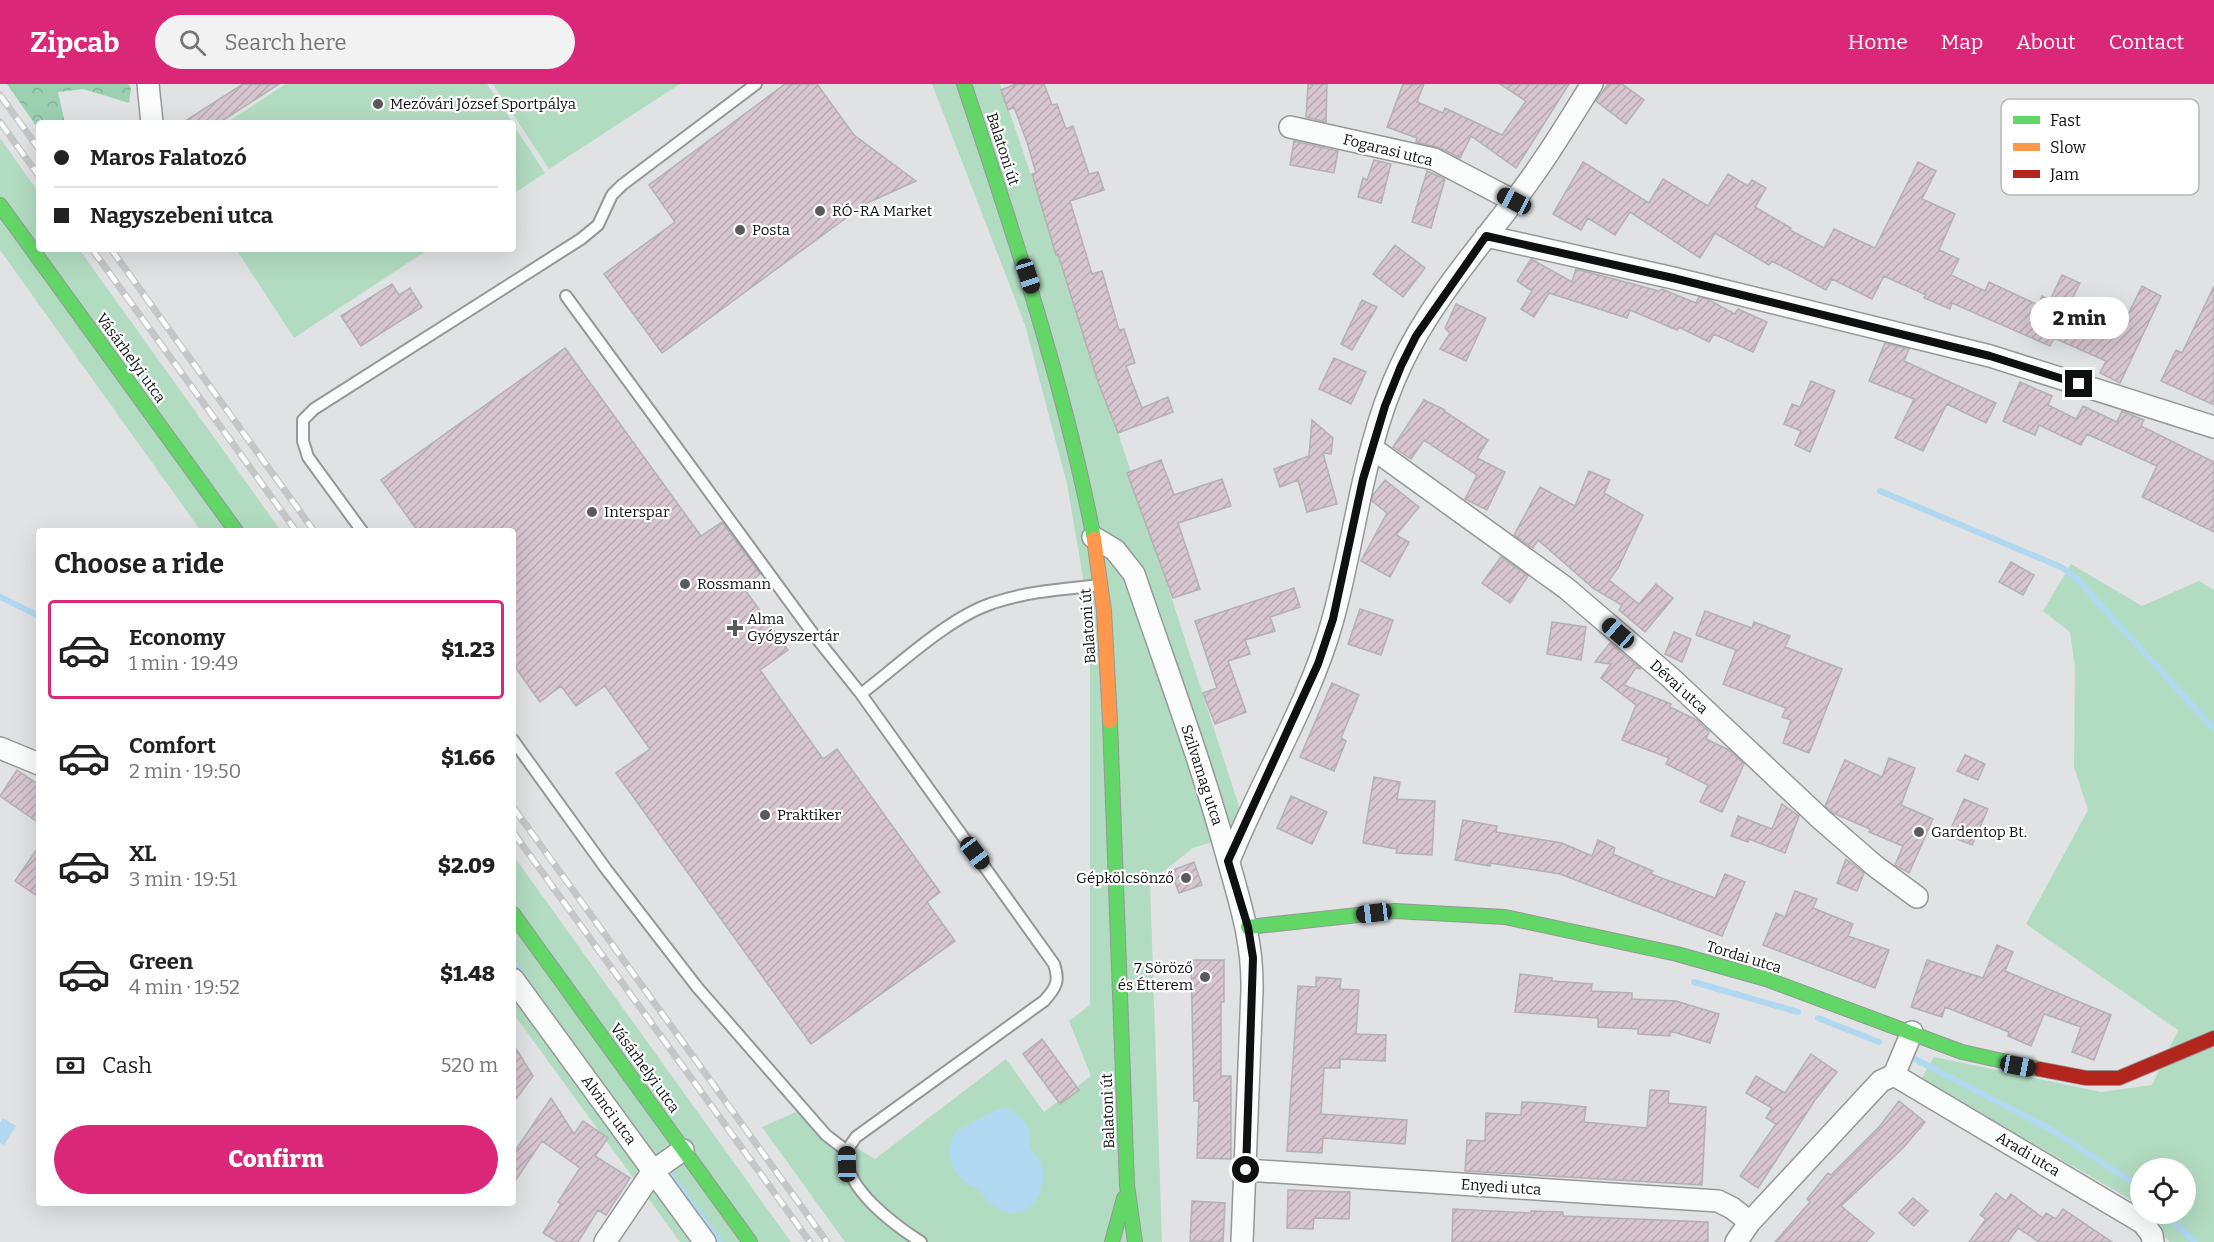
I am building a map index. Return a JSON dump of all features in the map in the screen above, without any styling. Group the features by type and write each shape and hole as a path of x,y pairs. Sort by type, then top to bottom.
{"street":[{"path":"148,84 152,120"},
{"name":"Balatoni út","path":"964,84 1042,319 1079,460 1102,585 1115,820 1127,1185 1135,1242"},
{"path":"1228,861 1318,664 1333,619 1372,448 1389,396 1416,336 1486,236 1514,201 1592,84"},
{"name":"Fogarasi utca","path":"1290,127 1434,159 1514,201"},
{"name":"Vásárhelyi utca","path":"0,204 234,528"},
{"path":"1486,236 1673,278 1990,356 2214,428"},
{"name":"Dévai utca","path":"1372,448 1566,588 1671,678 1840,835 1917,897"},
{"name":"Szilvamag utca","path":"1094,537 1115,550 1130,566 1212,800 1228,861 1239,917 1253,958 1242,1242"},
{"name":"Szilvamag utca","path":"1098,561 1117,569 1142,599"},
{"path":"0,748 36,763"},
{"name":"Tordai utca","path":"1239,917 1395,911 1505,917 1677,954 1766,979 1962,1052 1996,1061 2086,1078 2120,1078 2214,1038"},
{"name":"Vásárhelyi utca","path":"516,918 750,1242"},
{"name":"Alvinci utca","path":"516,983 705,1242"},
{"path":"1736,1242 1750,1222 1881,1081 1894,1075 1912,1032"},
{"name":"Aradi utca","path":"1894,1075 2143,1223 2152,1235 2153,1242"},
{"path":"605,1242 653,1171 683,1150"},
{"name":"Enyedi utca","path":"1246,1170 1718,1202 1732,1208 1750,1222"},
{"name":"Balatoni út","path":"1112,1242 1127,1185"}],"lane":[{"path":"360,528 308,457 303,441 303,420 314,409 581,239 598,225 612,195 622,185 756,84"},
{"path":"566,296 808,626 861,694 1037,939 1054,964 1059,977 1054,990 1044,1001 856,1137 847,1150 847,1164 871,1203 921,1242"},
{"path":"861,694 961,618 991,603 1021,595 1102,585"},
{"path":"516,744 606,869 698,987 826,1135 847,1150"}],"green space":[{"path":"7,84 128,84 131,88 129,103 83,89 58,92 64,120 36,120 36,126"},
{"name":"Mezővári József Sportpálya","path":"286,84 487,84 511,120 231,120"},
{"path":"493,84 680,84 549,169"},
{"path":"932,84 1000,84 1102,383 1247,831 1193,848 1150,882 1162,1242 845,1242 762,1127 796,1112 875,1159 1006,1059 1044,1112 1091,1076 1069,1021 1090,1005 1090,618 1067,484 1025,325"},
{"name":"Mezővári József Sportpálya","path":"516,129 545,173 516,192"},
{"path":"0,138 36,189 36,252 81,252 279,528 199,528 0,250"},
{"path":"238,252 424,252 294,338"},
{"path":"2071,564 2142,606 2199,581 2214,590 2214,1242 2170,1242 2152,1224 2196,1224 2196,1158 2130,1158 2130,1200 1921,1079 1934,1057 2101,1092 2152,1085 2178,1030 2026,924 2088,810 2074,767 2075,667 2070,632 2043,611"},
{"path":"516,859 791,1242 680,1242 516,1017"}],"water":[{"path":"1002,1107 1012,1111 1027,1125 1030,1135 1029,1147 1040,1161 1043,1172 1041,1190 1037,1199 1024,1211 1015,1213 1000,1210 977,1189 966,1183 955,1171 950,1158 950,1146 955,1132"},
{"path":"3,1118 16,1126 4,1145 0,1143 0,1123"}],"building":[{"path":"243,84 279,84 224,120 187,120"},
{"path":"785,84 817,84 854,135 916,181 865,204 662,353 604,274 675,222 649,185"},
{"path":"1016,84 1044,84 1052,105 1057,104 1066,129 1073,126 1089,174 1098,172 1104,190 1070,201 1092,274 1102,271 1119,330 1124,329 1135,363 1126,366 1142,408 1168,397 1173,412 1118,433 1098,382 1058,254 1056,255 1032,174 1036,173 1027,142 1014,107 1008,110 1001,90"},
{"path":"1308,84 1327,84 1326,122 1306,117"},
{"path":"1403,84 1424,84 1417,102 1443,113 1445,108 1502,135 1526,101 1500,84 1569,84 1516,168 1471,136 1460,158 1440,148 1416,142 1417,138 1387,127"},
{"path":"1608,84 1622,84 1644,100 1626,124 1596,101"},
{"path":"1294,141 1338,151 1334,173 1290,165"},
{"path":"1374,160 1391,164 1381,203 1358,197 1363,178 1367,180"},
{"path":"1583,162 1649,203 1663,179 1708,206 1728,174 1748,186 1752,180 1766,188 1755,207 1791,228 1790,230 1824,248 1834,229 1875,248 1918,162 1936,171 1922,199 1955,214 1939,250 1959,259 1951,275 1985,291 1989,282 2038,305 2042,296 2050,300 2062,275 2080,283 2067,309 2119,333 2142,286 2161,296 2120,383 2100,373 2106,361 2054,338 2050,346 1952,303 1950,309 1884,276 1872,299 1832,279 1826,290 1772,261 1769,265 1715,233 1700,258 1630,212 1615,235 1588,218 1581,230 1553,214"},
{"path":"1427,171 1445,179 1431,228 1412,222"},
{"path":"1395,245 1425,268 1403,297 1373,274"},
{"path":"1531,259 1572,282 1576,269 1659,291 1662,289 1696,303 1699,297 1707,299 1735,314 1738,309 1767,322 1753,352 1714,334 1709,342 1679,327 1677,330 1630,310 1627,318 1549,293 1534,317 1521,309 1532,291 1517,281"},
{"path":"392,284 399,295 410,288 422,307 361,346 341,316"},
{"path":"2214,286 2214,405 2161,381 2176,350 2182,353"},
{"path":"1362,300 1377,307 1352,350 1341,344"},
{"path":"1456,304 1486,318 1466,361 1440,349 1450,333 1445,328"},
{"path":"1885,343 1909,349 1904,361 1996,403 1986,423 1947,404 1923,451 1895,438 1914,399 1869,381"},
{"path":"565,348 701,536 722,522 760,574 743,587 788,650 760,670 823,759 837,749 940,892 927,902 955,941 811,1044 616,773 650,749 605,686 576,706 561,686 540,702 516,668 516,528 416,528 381,480"},
{"path":"1334,358 1366,372 1351,404 1319,389"},
{"path":"1811,381 1835,391 1810,452 1795,445 1801,431 1784,424 1792,404 1800,407"},
{"path":"2020,382 2052,396 2048,405 2076,419 2083,406 2117,422 2122,411 2144,420 2141,426 2214,462 2214,532 2142,497 2157,466 2087,434 2081,445 2039,425 2035,435 2003,421"},
{"path":"1424,400 1445,410 1488,440 1477,458 1505,472 1487,510 1465,499 1477,475 1424,440 1411,459 1393,447"},
{"path":"1312,420 1333,438 1331,454 1323,453 1337,504 1307,512 1298,480 1280,487 1274,469 1309,456"},
{"path":"1161,460 1174,495 1222,479 1231,506 1178,523 1200,589 1173,598 1127,473"},
{"path":"1589,471 1610,480 1604,493 1643,515 1618,568 1609,580 1639,604 1656,584 1673,598 1645,632 1619,610 1622,605 1594,589 1538,540 1533,548 1514,535 1540,487 1575,506"},
{"path":"1385,480 1419,507 1396,535 1409,542 1390,577 1361,561 1387,513 1372,501 1373,495"},
{"path":"1501,557 1528,576 1510,603 1482,583"},
{"path":"2011,562 2034,575 2023,595 1999,582"},
{"path":"1294,588 1300,607 1270,617 1275,631 1245,640 1250,654 1228,661 1246,712 1215,724 1203,693 1217,688 1195,621"},
{"path":"1360,609 1393,620 1381,655 1348,644"},
{"path":"1705,611 1752,628 1754,622 1790,636 1785,647 1842,669 1809,753 1783,743 1791,720 1782,717 1786,708 1723,684 1736,650 1696,635"},
{"path":"1552,622 1586,627 1581,660 1547,654"},
{"path":"1674,632 1691,639 1682,662 1665,654"},
{"path":"1610,643 1641,669 1636,668 1624,685 1671,704 1670,707 1697,720 1709,732 1706,739 1729,750 1744,764 1722,812 1700,802 1708,785 1666,764 1669,758 1622,740 1636,705 1601,678 1611,664 1595,662"},
{"path":"1332,683 1359,695 1341,738 1346,741 1334,771 1300,757"},
{"path":"1965,755 1985,764 1978,780 1957,771"},
{"path":"1889,758 1915,768 1901,805 1933,819 1909,873 1895,865 1903,846 1869,832 1870,829 1833,813 1825,806 1845,760 1882,777"},
{"path":"17,770 36,783 36,821 0,796"},
{"path":"1374,777 1400,782 1397,799 1435,801 1432,855 1396,853 1397,849 1363,843"},
{"path":"1291,796 1327,812 1312,844 1277,828"},
{"path":"1964,799 1988,809 1972,845 1948,835"},
{"path":"1782,804 1799,816 1785,853 1749,839 1748,842 1731,836 1738,816 1772,829"},
{"path":"1463,820 1497,826 1496,832 1562,843 1592,856 1598,840 1615,848 1613,854 1653,871 1651,874 1715,898 1725,874 1745,882 1722,936 1560,874 1455,860"},
{"path":"36,850 36,895 15,881"},
{"path":"1846,859 1864,873 1857,891 1837,883"},
{"name":"Gépkölcsönző","path":"1194,862 1202,885 1179,893 1171,871"},
{"path":"1795,891 1817,899 1813,908 1853,924 1848,936 1889,950 1875,988 1763,945 1776,913 1785,917"},
{"path":"1997,945 2013,952 2005,971 2111,1015 2094,1060 2072,1052 2081,1027 2044,1014 2031,1046 2008,1036 2009,1032 1945,1007 1942,1017 1911,1007 1927,960 1983,978"},
{"path":"1191,960 1224,960 1224,1002 1221,1002 1221,1076 1231,1076 1231,1159 1197,1158 1199,1101 1194,1101"},
{"path":"1520,974 1552,978 1552,981 1592,984 1591,991 1632,993 1632,999 1676,1001 1719,1014 1710,1043 1670,1031 1670,1036 1638,1034 1638,1029 1598,1027 1598,1018 1515,1012"},
{"path":"1316,977 1341,979 1340,989 1359,990 1356,1034 1386,1035 1385,1061 1340,1059 1340,1068 1324,1068 1321,1114 1407,1120 1405,1144 1323,1138 1322,1153 1287,1151 1298,986 1316,987"},
{"path":"1042,1039 1079,1090 1060,1104 1023,1054"},
{"path":"516,1049 533,1076 516,1099"},
{"path":"1811,1054 1837,1072 1815,1100 1758,1188 1740,1176 1776,1124 1766,1118 1772,1108 1746,1093 1756,1076 1785,1093"},
{"path":"1650,1090 1669,1091 1668,1103 1706,1107 1702,1185 1465,1171 1467,1140 1485,1141 1486,1113 1521,1115 1522,1102 1546,1103 1586,1107 1584,1122 1647,1128"},
{"path":"551,1098 574,1134 583,1121 608,1138 595,1156 630,1178 606,1215 598,1210 578,1242 558,1242 543,1233 561,1204 558,1202 580,1168 542,1141 516,1180 516,1150"},
{"path":"1899,1101 1925,1122 1903,1148 1841,1206 1874,1233 1866,1242 1775,1242 1810,1202 1807,1199 1828,1173 1831,1175 1879,1127"},
{"path":"1288,1190 1350,1192 1349,1219 1314,1218 1313,1229 1287,1228"},
{"path":"1996,1193 2006,1201 2011,1194 2043,1218 2046,1213 2056,1219 2063,1209 2112,1242 2039,1242 2018,1228 2008,1242 1969,1242 1986,1219 1980,1215"},
{"path":"1913,1198 1928,1211 1914,1226 1899,1213"},
{"path":"1192,1201 1225,1203 1223,1242 1190,1241"},
{"path":"1453,1209 1531,1213 1531,1211 1563,1212 1563,1216 1708,1222 1708,1242 1452,1242"}],"waterway":[{"path":"1880,491 2061,567 2076,578 2214,729"},
{"path":"0,597 36,615"},
{"path":"516,966 523,977"},
{"path":"1694,982 1798,1012"},
{"path":"1818,1018 1879,1042"},
{"path":"1915,1059 2052,1130 2130,1181"},
{"path":"670,1174 720,1242"},
{"path":"2176,1224 2195,1242"}],"railway":[{"path":"0,95 36,145"},
{"path":"0,122 36,172"},
{"path":"94,252 294,528"},
{"path":"113,252 312,528"},
{"path":"516,811 827,1242"},
{"path":"516,836 810,1242"}],"traffic: fast":[{"path":"964,84 1053,366 1094,539"},
{"path":"0,205 234,528"},
{"path":"1110,721 1127,1185 1135,1242"},
{"path":"1248,927 1395,911 1505,917 1677,954 1766,979 1962,1052 2039,1069"},
{"path":"516,918 750,1242"},
{"path":"1112,1242 1124,1198"}],"traffic: slow":[{"path":"1094,539 1104,611 1110,721"}],"traffic: jam":[{"path":"2039,1069 2086,1078 2119,1078 2214,1038"}],"place":[{"name":"Mezővári József Sportpálya","path":"378,104"},
{"name":"RÓ-RA Market","path":"820,211"},
{"name":"Posta","path":"740,230"},
{"name":"Interspar","path":"592,512"},
{"name":"Rossmann","path":"685,584"},
{"name":"Alma Gyógyszertár","path":"735,628"},
{"name":"Praktiker","path":"765,815"},
{"name":"Gardentop Bt.","path":"1919,832"},
{"name":"Gépkölcsönző","path":"1186,878"},
{"name":"7 Söröző és Étterem","path":"1205,977"}],"route":[{"path":"1246,1170 1253,958 1248,927 1228,861 1318,664 1333,619 1363,479 1385,406 1401,366 1416,336 1486,236 1673,278 1990,356 2079,384"}]}
